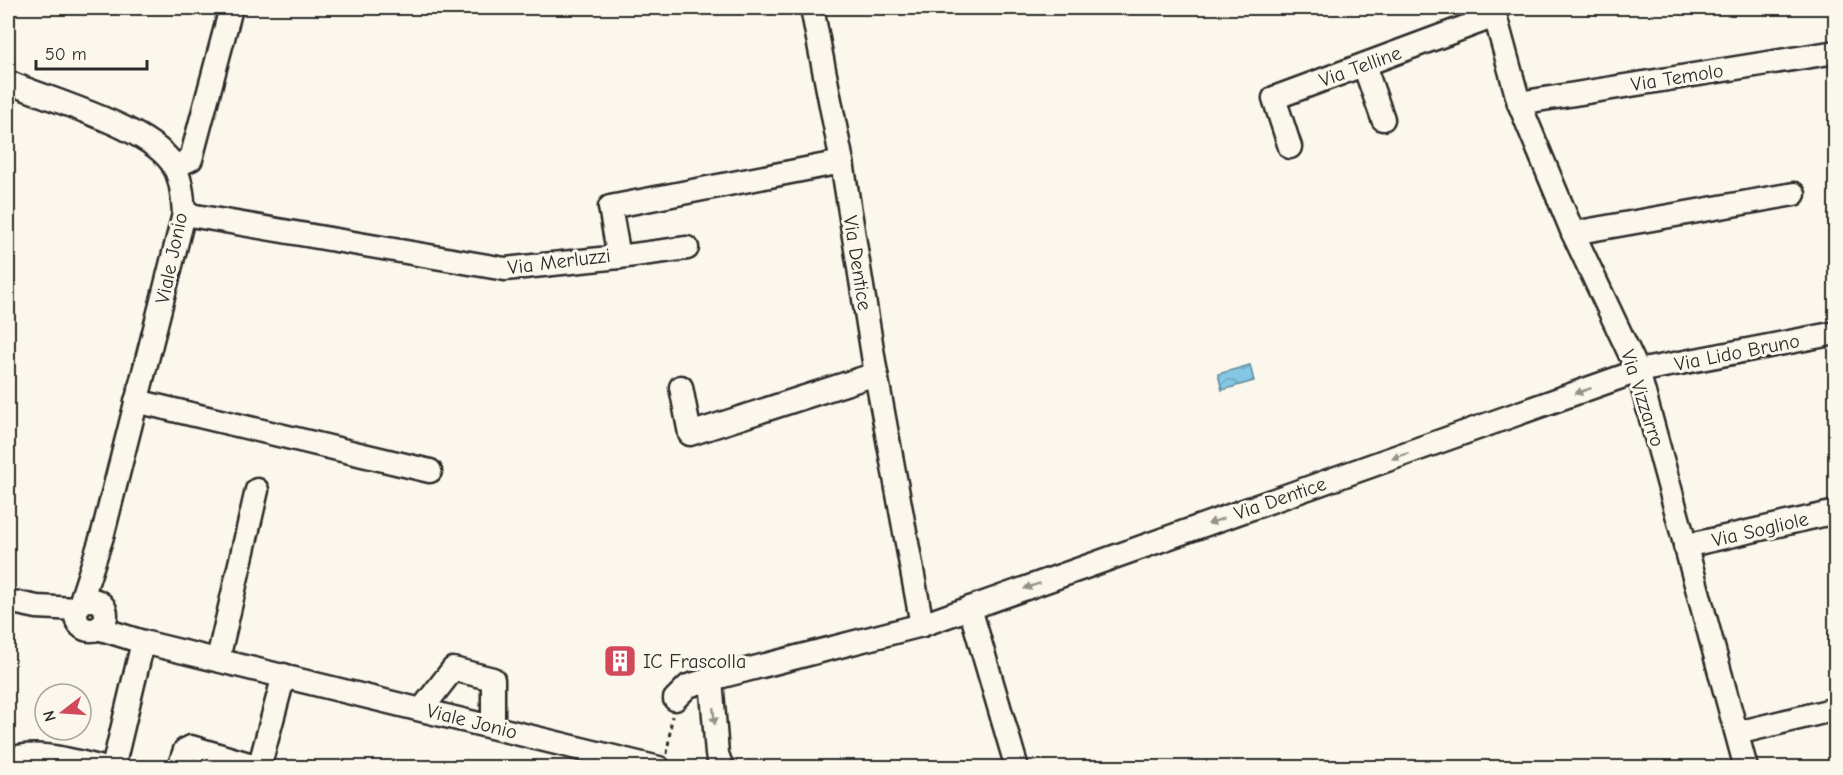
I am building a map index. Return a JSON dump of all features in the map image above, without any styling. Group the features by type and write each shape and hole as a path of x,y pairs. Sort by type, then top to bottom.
{"street":[{"path":"174,167 191,159 231,8"},
{"name":"Via Dentice","path":"812,8 842,162 876,374 922,625"},
{"name":"Via Telline","path":"1290,147 1274,98 1364,65 1494,12"},
{"name":"Via Vizzarro","path":"1494,12 1518,103 1573,233 1638,371 1746,768"},
{"name":"Via Temolo","path":"1518,103 1836,52"},
{"path":"1364,65 1383,119"},
{"name":"Viale Jonio","path":"8,82 109,121 150,142 174,167 182,189 184,214 103,533 90,613"},
{"name":"Via Merluzzi","path":"184,214 505,269 619,257 610,207 842,162"},
{"path":"1573,233 1794,194"},
{"path":"619,257 687,248"},
{"name":"Via Lido Bruno","path":"1638,371 1836,333"},
{"name":"Via Dentice","path":"675,699 688,686 711,679 922,625 1638,371"},
{"path":"681,387 690,434 876,374"},
{"path":"136,401 430,471"},
{"path":"218,659 257,490"},
{"name":"Via Sogliole","path":"1686,546 1836,512"},
{"path":"8,601 90,613"},
{"path":"970,608 1017,768"},
{"name":"Viale Jonio","path":"90,613 143,642 493,726 663,763"},
{"name":"Viale Jonio","path":"90,613 165,646"},
{"path":"114,768 143,642"},
{"path":"422,709 453,669 493,679 493,726"},
{"path":"179,768 185,750 191,747 259,767 284,675"},
{"path":"711,679 714,763"},
{"path":"1737,733 1836,709"},
{"path":"8,760 16,757 58,757 103,768"}],"path":[{"path":"663,763 675,699"}],"water":[{"path":"1250,365 1254,381 1222,390 1218,374"}],"place":[{"name":"IC Frascolla","path":"620,661"}]}
